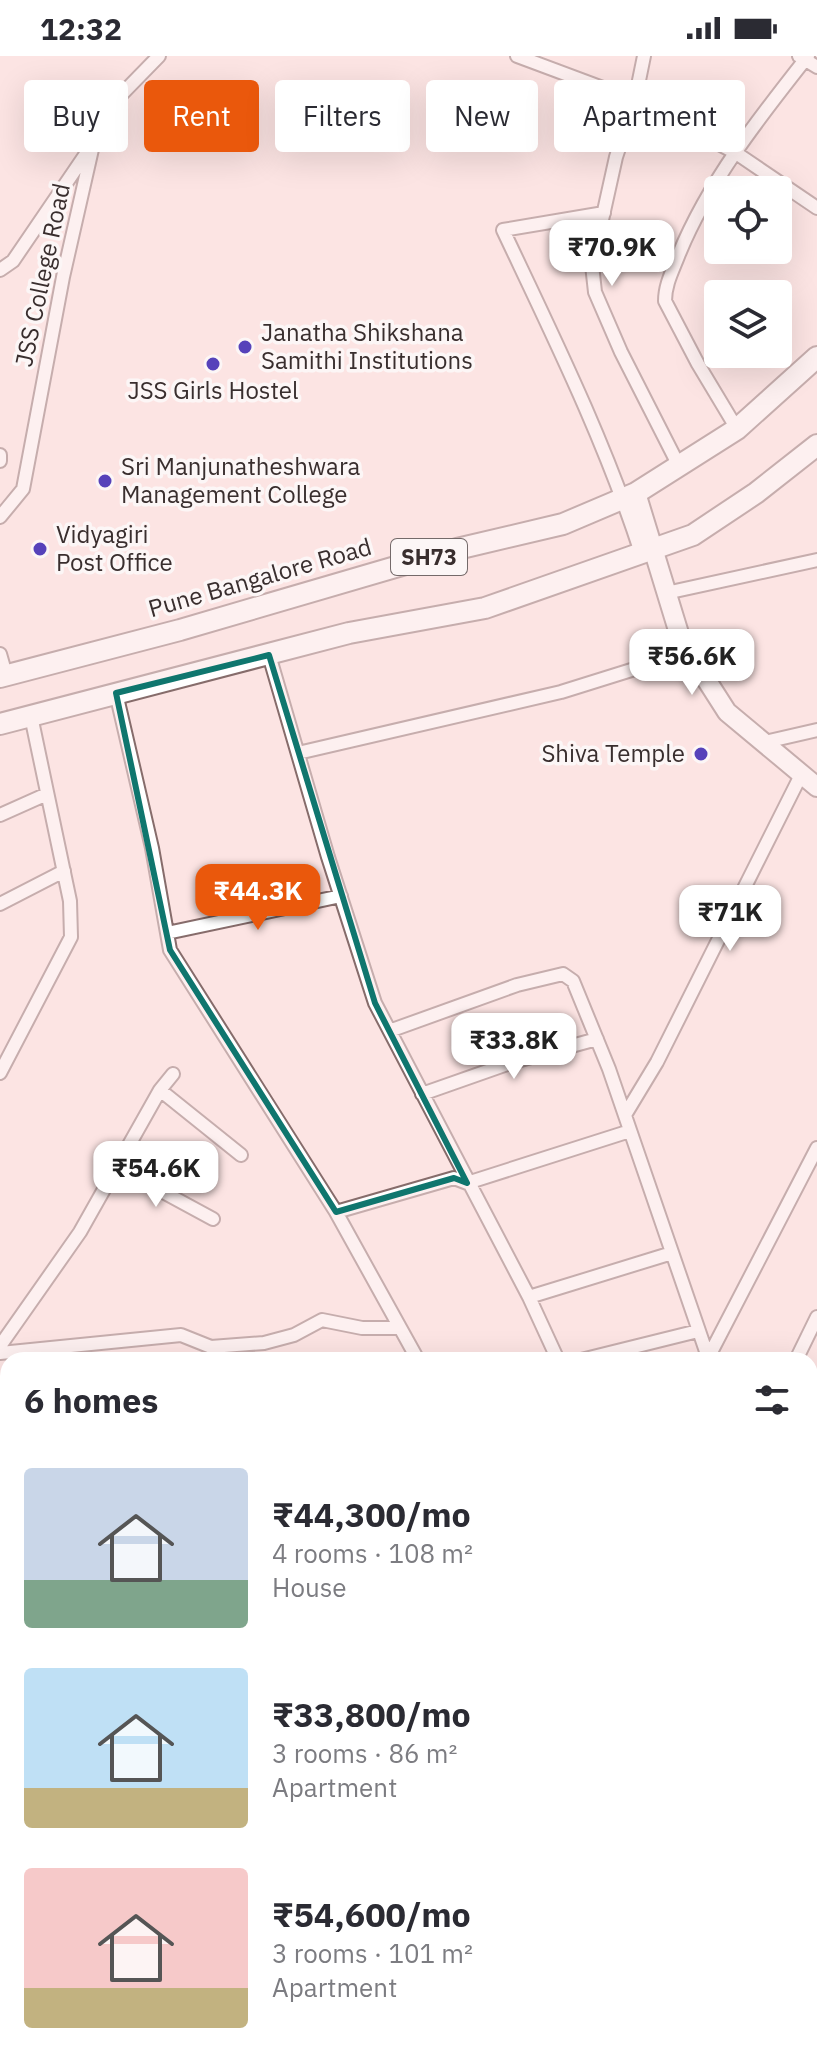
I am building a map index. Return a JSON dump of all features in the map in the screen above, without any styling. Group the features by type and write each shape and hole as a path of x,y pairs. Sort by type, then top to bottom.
{"main road":[{"name":"Pune Bangalore Road","path":"3,676 180,630 457,549 563,524 630,496 737,429 817,357"},
{"name":"SH73","path":"0,724 349,633 485,608 693,535 756,493 817,445"}],"street":[{"path":"517,56 581,80"},
{"path":"639,80 644,56"},
{"path":"737,429 665,301 665,290 705,200 736,153 804,57 817,67"},
{"name":"JSS College Road","path":"128,87 154,58"},
{"path":"0,270 13,261 88,152"},
{"name":"JSS College Road","path":"0,517 23,489 63,277 91,152"},
{"path":"618,152 592,265 595,292 621,352 679,466"},
{"path":"736,153 817,208"},
{"path":"604,213 503,230 630,496 647,552 666,593 681,640 727,712 817,787"},
{"path":"666,593 817,560"},
{"path":"0,654 3,676"},
{"path":"269,655 375,1003 392,1030 554,1352"},
{"path":"298,753 546,696 641,667 694,660"},
{"path":"116,693 152,848 170,950 336,1212 413,1352"},
{"path":"0,1073 71,937 70,901 31,716"},
{"path":"761,743 817,730"},
{"path":"625,1115 657,1062 802,773"},
{"path":"0,815 47,794"},
{"path":"0,904 64,871"},
{"path":"167,933 341,896"},
{"path":"392,1030 517,985 563,974 573,981 625,1115 706,1352"},
{"path":"422,1094 513,1062 597,1039"},
{"path":"0,1346 80,1232 160,1090 173,1074"},
{"path":"160,1090 241,1155"},
{"path":"336,1212 454,1178 467,1183 630,1131"},
{"path":"712,1352 817,1148"},
{"path":"117,1167 213,1219"},
{"path":"529,1297 672,1253"},
{"path":"800,1352 817,1317"},
{"path":"10,1352 181,1335 211,1347 264,1343 294,1335 322,1320 362,1328 400,1328"},
{"path":"613,1352 698,1331"}],"highlighted area":[{"path":"269,655 375,1003 467,1183 454,1178 336,1212 170,950 116,693"}],"place":[{"name":"Janatha Shikshana Samithi Institutions","path":"245,347"},
{"name":"JSS Girls Hostel","path":"213,364"},
{"name":"Sri Manjunatheshwara Management College","path":"105,481"},
{"name":"Vidyagiri Post Office","path":"40,549"},
{"name":"Shiva Temple","path":"701,754"}]}
